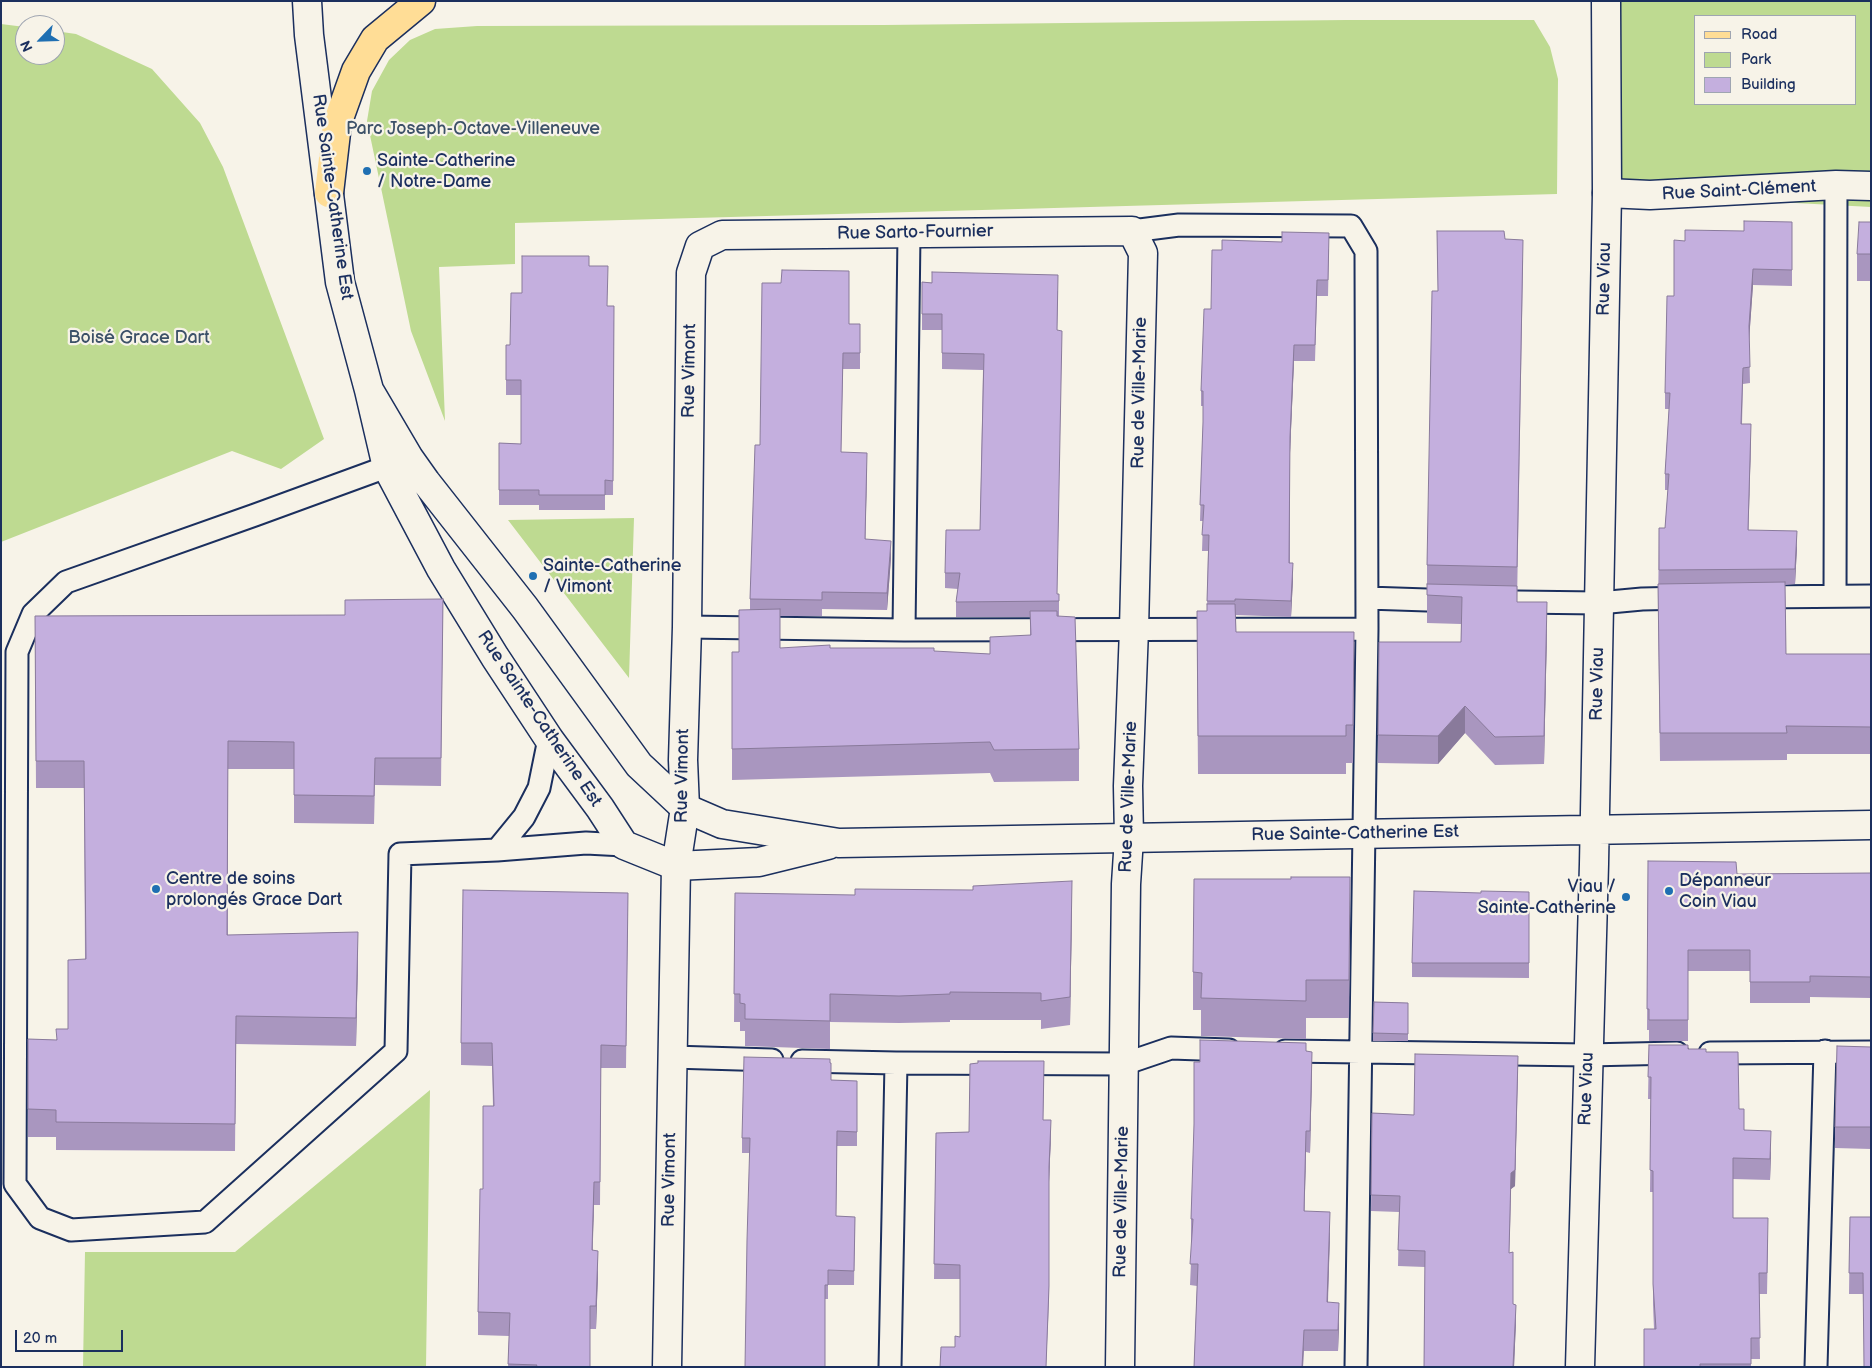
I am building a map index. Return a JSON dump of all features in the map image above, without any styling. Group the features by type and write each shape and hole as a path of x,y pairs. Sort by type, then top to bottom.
{"main road":[{"path":"328,193 337,124 356,71 375,39 421,1"}],"street":[{"name":"Rue Sainte-Catherine Est","path":"307,1 309,35 340,282 369,390 440,569 494,656 549,739 600,808 624,845 676,866 759,862 839,843"},
{"name":"Rue Viau","path":"1580,1367 1595,829 1607,193 1606,1"},
{"name":"Rue Saint-Clément","path":"1607,193 1650,196 1836,185 1871,186"},
{"name":"Rue Sarto-Fournier","path":"700,246 722,235 1132,231"},
{"name":"Rue de Ville-Marie","path":"1120,1367 1126,884 1129,838 1128,786 1134,629 1143,253 1132,231"},
{"name":"Rue Vimont","path":"668,1367 676,866 685,808 683,760 687,627 691,273 700,246"},
{"name":"Rue Sainte-Catherine Est","path":"398,463 525,608 639,765 685,808 722,824 839,843 1871,825"}],"lane":[{"path":"1835,596 1836,185"},
{"path":"1132,231 1179,225 1351,226 1366,251 1367,629 1356,1367"},
{"path":"904,630 909,234"},
{"path":"398,463 66,582 33,614 17,652 15,1184 40,1218 71,1230 205,1222 396,1051 400,854 497,850 586,843 624,845"},
{"path":"1739,597 1871,596"},
{"path":"1367,598 1599,603 1642,599 1710,598"},
{"path":"687,627 904,630 1367,629"},
{"path":"497,850 524,817 538,788 549,739"},
{"path":"672,1057 896,1063 1124,1064 1171,1048 1360,1053 1588,1055 1871,1052"},
{"path":"1816,1367 1825,1051"},
{"path":"890,1367 896,1063"}],"green space":[{"path":"1606,1 1871,1 1871,207 1607,193"},
{"name":"Parc Joseph-Octave-Villeneuve","path":"1534,20 1550,47 1558,79 1557,194 515,223 515,264 439,267 445,421 411,331 367,121 372,91 389,60 410,40 435,29 477,26 884,25"},
{"name":"Boisé Grace Dart","path":"1,24 15,26 15,65 65,65 65,32 76,34 152,69 200,123 223,167 324,439 281,469 232,451 1,542"},
{"path":"634,518 629,678 508,520"},
{"path":"430,1090 426,1367 83,1367 85,1252 235,1252"}],"building":[{"path":"1744,221 1792,222 1792,270 1753,269 1749,326 1750,367 1743,368 1741,424 1751,424 1748,530 1797,531 1795,569 1659,570 1659,528 1665,528 1669,474 1665,474 1670,393 1665,393 1667,296 1674,296 1674,240 1685,241 1685,230 1744,231"},
{"path":"1859,222 1871,222 1871,254 1857,254"},
{"path":"1437,231 1504,231 1505,239 1523,240 1517,567 1427,565 1432,291 1438,291"},
{"path":"1282,232 1329,233 1328,280 1317,280 1315,345 1294,345 1290,437 1289,563 1293,563 1291,601 1235,599 1235,601 1207,601 1209,535 1202,535 1204,505 1200,505 1203,422 1203,391 1201,391 1204,309 1211,309 1212,250 1222,250 1222,240 1282,242"},
{"path":"522,256 589,256 589,266 608,266 607,306 614,306 613,481 605,480 605,495 539,495 539,490 499,490 499,443 521,444 521,380 506,380 506,345 510,345 511,293 522,293"},
{"path":"782,270 849,271 849,324 860,324 860,353 843,353 841,452 867,453 865,539 891,541 887,593 822,592 822,600 750,599 755,445 760,445 762,283 781,283"},
{"path":"932,272 1058,275 1057,330 1062,331 1057,594 1059,594 1059,601 956,602 960,573 945,573 946,530 980,530 984,354 942,353 942,314 922,314 922,282 932,283"},
{"path":"1785,582 1786,654 1871,654 1871,727 1786,726 1787,733 1660,733 1658,584"},
{"path":"1427,584 1517,586 1517,602 1547,602 1544,736 1495,737 1465,706 1438,736 1378,735 1379,642 1461,642 1462,597 1427,595"},
{"name":"Centre de soins prolongés Grace Dart","path":"443,599 441,758 375,758 374,796 294,795 294,742 228,741 227,935 358,932 356,1018 236,1016 235,1124 56,1122 56,1110 28,1109 28,1039 57,1040 56,1029 68,1029 68,960 86,959 84,761 36,761 35,616 345,615 345,600"},
{"path":"1207,604 1235,604 1236,632 1354,632 1353,725 1346,725 1346,736 1198,736 1197,611 1207,611"},
{"path":"780,609 780,648 830,645 830,648 934,648 934,651 990,654 990,637 1031,635 1030,611 1057,611 1057,616 1075,617 1079,749 994,750 990,742 732,749 732,652 739,652 739,610"},
{"path":"1648,861 1736,862 1737,874 1871,873 1871,977 1810,976 1810,982 1750,982 1750,950 1688,950 1688,1020 1649,1020 1649,1009 1647,1009"},
{"path":"1291,877 1350,877 1349,980 1306,980 1306,1001 1201,998 1202,973 1193,972 1194,879 1291,879"},
{"path":"1072,881 1070,997 1041,1001 1041,993 950,992 950,994 899,996 830,994 830,1021 745,1019 745,1004 740,1003 740,994 734,994 735,893 855,895 855,889 973,890 973,886"},
{"path":"463,890 628,893 626,1046 601,1045 600,1182 594,1182 592,1250 598,1251 596,1306 590,1306 590,1367 536,1367 537,1365 508,1364 510,1313 478,1312 480,1189 483,1189 483,1106 494,1106 492,1043 461,1043"},
{"path":"1414,891 1529,892 1529,963 1412,963"},
{"path":"1374,1002 1408,1003 1408,1034 1373,1033"},
{"path":"1200,1040 1306,1043 1306,1051 1312,1052 1310,1131 1306,1131 1304,1211 1330,1212 1327,1302 1339,1303 1338,1330 1304,1330 1302,1367 1194,1367 1198,1264 1190,1264 1193,1219 1191,1219 1194,1062 1200,1062"},
{"path":"1649,1045 1688,1045 1688,1049 1706,1049 1706,1052 1738,1052 1739,1109 1744,1109 1744,1130 1771,1131 1770,1159 1733,1158 1733,1218 1768,1218 1767,1273 1759,1273 1760,1338 1751,1338 1751,1364 1700,1364 1700,1367 1644,1367 1644,1329 1656,1329 1653,1284 1653,1171 1650,1170 1651,1077 1648,1077"},
{"path":"1837,1046 1871,1047 1871,1127 1835,1127"},
{"path":"1415,1054 1518,1056 1515,1170 1511,1173 1509,1253 1513,1252 1513,1304 1516,1305 1513,1367 1424,1367 1425,1251 1398,1250 1400,1196 1371,1195 1372,1113 1414,1115"},
{"path":"744,1057 830,1059 831,1080 857,1081 857,1132 837,1131 836,1216 855,1217 854,1271 828,1270 828,1285 825,1285 825,1367 745,1367 750,1138 742,1138"},
{"path":"978,1061 1044,1061 1043,1120 1051,1120 1046,1367 940,1367 941,1347 955,1347 955,1336 960,1337 960,1265 934,1264 936,1133 969,1132 970,1064 978,1063"},
{"path":"1850,1217 1871,1217 1871,1367 1864,1367 1863,1273 1849,1273"}],"place":[{"name":"Sainte-Catherine / Notre-Dame","path":"367,171"},
{"name":"Sainte-Catherine / Vimont","path":"533,576"},
{"name":"Centre de soins prolongés Grace Dart","path":"156,889"},
{"name":"Dépanneur Coin Viau","path":"1669,891"},
{"name":"Viau / Sainte-Catherine","path":"1626,897"}]}
